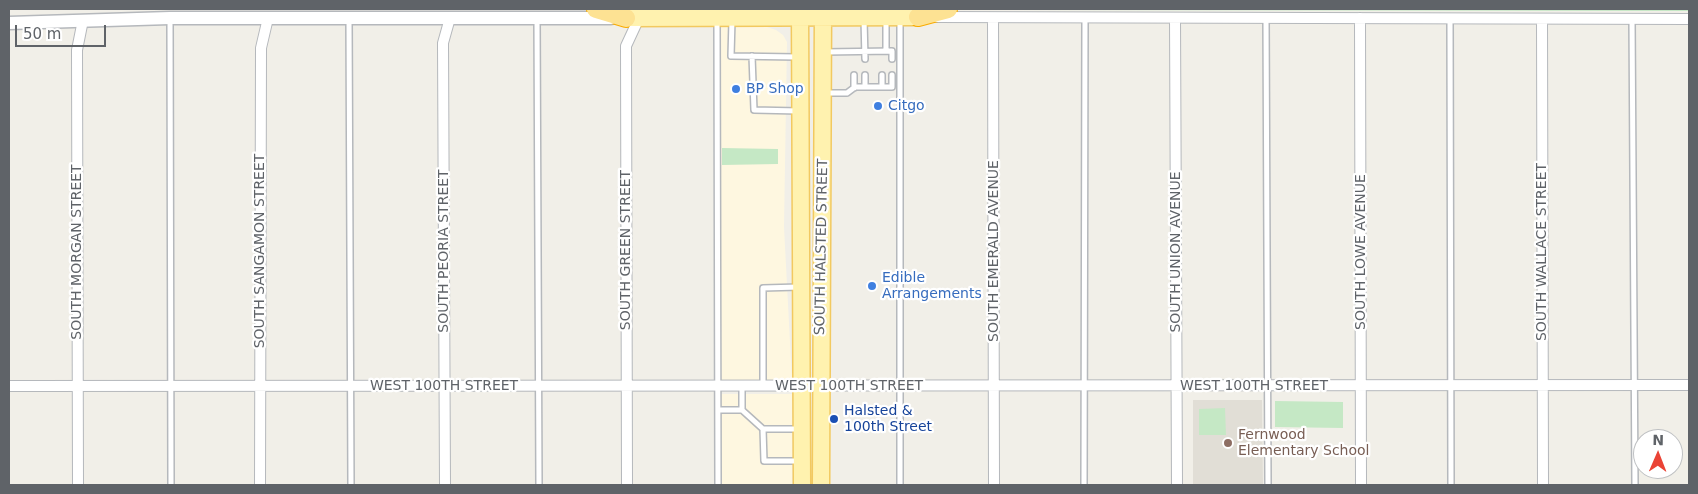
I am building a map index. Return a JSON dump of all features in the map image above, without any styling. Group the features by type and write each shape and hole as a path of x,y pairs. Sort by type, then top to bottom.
{"highway":[{"path":"596,9 632,18"},
{"path":"918,17 948,9"}],"main road":[{"path":"632,18 724,18 800,13 864,17 918,17"},
{"name":"SOUTH HALSTED STREET","path":"800,13 802,485"},
{"name":"SOUTH HALSTED STREET","path":"821,485 823,13"}],"street":[{"path":"918,17 1689,19"},
{"path":"9,22 170,18 632,18"},
{"name":"SOUTH SANGAMON STREET","path":"260,485 261,48 268,18"},
{"name":"SOUTH PEORIA STREET","path":"445,485 443,43 450,18"},
{"name":"SOUTH GREEN STREET","path":"627,485 626,46 632,18"},
{"name":"SOUTH EMERALD AVENUE","path":"993,18 994,485"},
{"name":"SOUTH UNION AVENUE","path":"1175,18 1177,485"},
{"name":"SOUTH LOWE AVENUE","path":"1360,18 1361,485"},
{"name":"SOUTH WALLACE STREET","path":"1542,19 1543,485"},
{"name":"SOUTH MORGAN STREET","path":"78,485 77,50 83,20"},
{"name":"WEST 100TH STREET","path":"9,386 1689,385"}],"lane":[{"path":"537,17 539,485"},
{"path":"864,17 865,58"},
{"path":"882,58 893,17"},
{"path":"893,17 900,485"},
{"path":"170,18 170,485"},
{"path":"349,18 350,485"},
{"path":"724,18 731,56 800,57"},
{"path":"718,485 717,386 724,18"},
{"path":"1084,485 1085,18"},
{"path":"1266,18 1268,485"},
{"path":"1450,19 1451,485"},
{"path":"1632,19 1636,485"},
{"path":"823,52 892,51 892,59"},
{"path":"854,52 854,58"},
{"path":"752,56 754,110 800,111"},
{"path":"854,75 854,88"},
{"path":"865,75 865,87"},
{"path":"882,75 882,87"},
{"path":"823,93 847,93 854,88 865,87 892,87 892,75"},
{"path":"763,386 762,288 802,286"},
{"path":"742,386 742,410"},
{"path":"718,410 742,410 763,429 802,429"},
{"path":"763,429 764,461 802,461"}],"shaded area":[{"path":"717,27 767,27 783,35 787,42 784,227 792,381 717,380"},
{"path":"718,394 792,394 792,485 717,485"},
{"name":"Fernwood Elementary School","path":"1193,400 1262,400 1263,485 1193,485"}],"green space":[{"path":"1689,9 1689,11 1015,10"},
{"path":"722,148 778,149 778,164 722,165"},
{"path":"1275,401 1343,402 1343,428 1275,427"},
{"path":"1225,408 1226,435 1199,435 1199,409"}],"place":[{"name":"BP Shop","path":"736,89"},
{"name":"Citgo","path":"878,106"},
{"name":"Edible Arrangements","path":"872,286"},
{"name":"Halsted & 100th Street","path":"834,419"},
{"name":"Fernwood Elementary School","path":"1228,443"}]}
